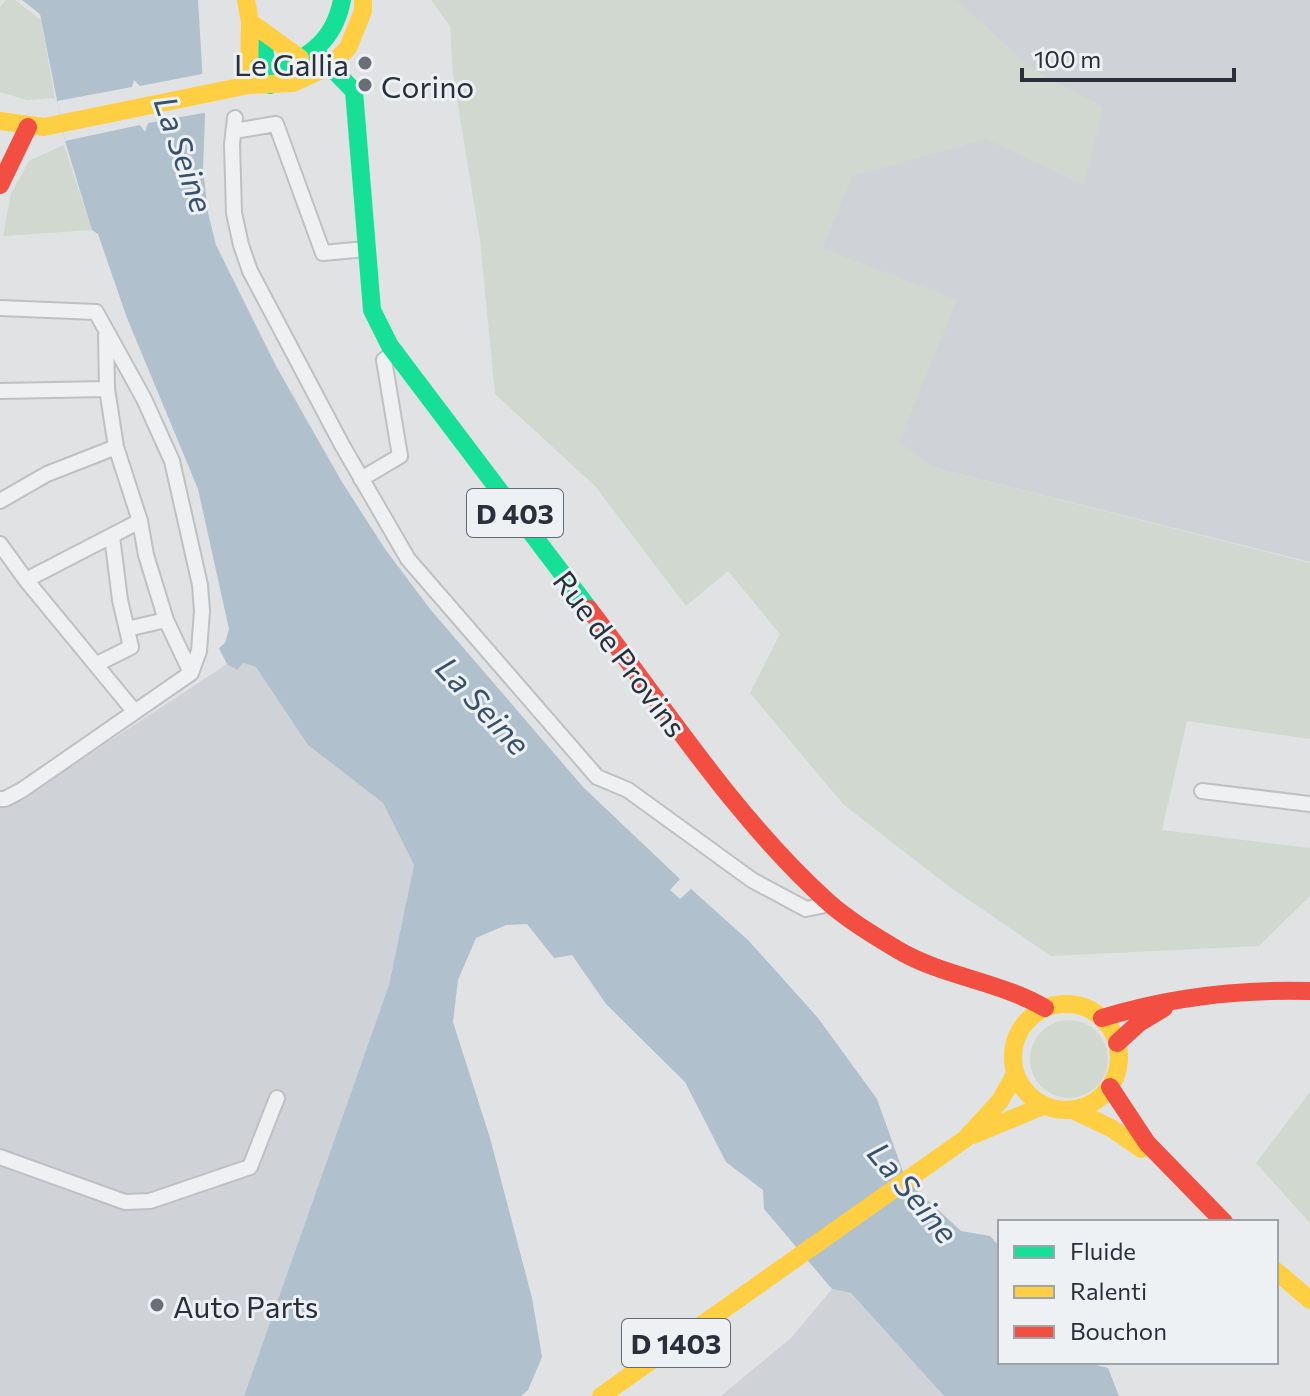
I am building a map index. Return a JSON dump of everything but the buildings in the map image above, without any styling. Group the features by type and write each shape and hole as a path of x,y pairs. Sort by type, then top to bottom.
{"main road":[{"path":"246,0 256,26 269,80"},
{"path":"0,121 44,127 269,80 330,38 342,0"},
{"path":"269,80 293,83 330,66 348,48 356,33 363,0"},
{"path":"249,85 256,26"},
{"name":"Rue de Provins","path":"256,26 285,45 330,66 354,91 372,310 395,352 762,837 830,904 900,951 927,964 1023,995 1045,1008"},
{"path":"0,185 28,127"},
{"path":"990,985 1011,1007 1019,1032"},
{"path":"1102,1018 1128,1009 1183,1000 1310,991"},
{"path":"1117,1043 1139,1023 1183,1000"},
{"path":"1060,1004 1089,1009 1102,1018 1117,1043 1119,1058 1117,1073 1100,1098 1088,1106 1058,1110 1043,1106 1026,1093 1015,1074 1012,1060 1019,1032 1030,1018 1045,1008 1060,1004"},
{"name":"D 1403","path":"601,1396 965,1139 1000,1101 1015,1074"},
{"path":"1110,1087 1124,1115 1170,1170 1222,1220"},
{"name":"D 1403","path":"965,1139 1043,1106"},
{"path":"1073,1110 1111,1128 1170,1170"},
{"path":"1278,1273 1310,1300"}],"street":[{"path":"366,249 323,253 276,124 234,124 234,213 250,271 299,368 408,559 597,777 628,790 752,880 806,909 830,904"},
{"path":"0,308 96,312 144,399 172,461 200,585 202,611 199,651 191,673 22,790 2,799"},
{"path":"106,331 107,389 116,447 140,521 146,555 166,620 191,673"},
{"path":"361,479 400,456 384,360 395,352"},
{"path":"0,391 107,389"},
{"path":"0,501 47,474 116,447"},
{"path":"26,580 140,521"},
{"path":"97,664 131,647 120,600 112,536"},
{"path":"0,544 134,711"},
{"path":"127,629 166,620"},
{"path":"1202,791 1310,804"},
{"path":"0,1157 125,1202 150,1201 250,1167 277,1098"}],"shaded area":[{"path":"6,0 15,0 41,20 55,98 27,100 0,92 0,7"},
{"path":"431,0 956,0 1033,69 1103,107 1084,185 986,139 852,176 822,248 957,300 899,441 931,467 1310,563 1310,739 1187,721 1162,830 1310,848 1310,896 1259,946 1051,956 951,888 844,805 750,693 780,634 728,571 686,606 595,486 495,394 480,240 453,74 450,26"},
{"path":"924,0 1310,0 1310,562 931,467 900,443 796,323 822,248"},
{"path":"64,145 92,230 3,236 11,193 29,161"},
{"path":"243,663 256,667 308,745 383,803 414,865 389,985 244,1396 0,1396 0,807 11,806 227,664 237,670"},
{"path":"1061,1020 1077,1020 1091,1026 1102,1037 1108,1059 1102,1081 1091,1092 1077,1098 1061,1098 1047,1092 1036,1081 1030,1067 1030,1051 1036,1037 1047,1026"},
{"path":"1310,1092 1310,1223 1256,1163"},
{"path":"832,1289 851,1293 944,1396 721,1396 791,1338"}],"water":[{"name":"La Seine","path":"22,0 198,0 205,116 203,169 208,213 216,245 276,366 342,482 385,549 430,609 583,787 680,879 670,890 680,899 691,889 749,941 818,1018 877,1099 906,1180 961,1231 990,1236 998,1245 998,1364 1093,1364 1108,1368 1119,1396 944,1396 851,1293 832,1289 764,1209 763,1190 726,1162 685,1082 606,1004 572,955 554,958 527,924 506,925 476,938 458,980 453,1022 490,1138 532,1298 542,1357 528,1390 521,1396 244,1396 389,985 414,865 383,803 308,745 256,667 243,663 237,670 227,664 219,648 225,643 229,629 198,489 127,318 98,234 92,230 65,141 40,14"}],"pier":[{"path":"207,73 209,112 148,123 145,132 140,125 65,141 57,101 132,87 134,80 140,86"}],"traffic: fast":[{"path":"254,82 298,61 321,43 337,18 342,0"},
{"path":"261,30 270,85"},
{"path":"315,51 354,91 372,310 390,346 589,609"}],"traffic: slow":[{"path":"246,0 250,22 249,85"},
{"path":"0,121 44,127 249,85 293,83 330,66 348,48 363,11 363,0"},
{"path":"250,22 300,58"},
{"path":"1066,1004 1086,1008 1103,1020 1115,1037 1119,1057 1115,1077 1103,1094 1086,1106 1066,1110 1046,1106 1029,1094 1017,1077 1013,1057 1017,1037 1029,1020 1046,1008 1066,1004"},
{"path":"601,1396 965,1139 1000,1101 1015,1074"},
{"path":"973,1135 1043,1106"},
{"path":"1073,1110 1111,1128 1141,1149"},
{"path":"1278,1273 1310,1300"}],"traffic: jam":[{"path":"0,185 28,127"},
{"path":"589,609 732,799 794,870 828,902 862,928 916,959 1009,991 1045,1008"},
{"path":"1102,1018 1205,996 1257,991 1310,991"},
{"path":"1117,1043 1139,1023 1164,1008"},
{"path":"1110,1087 1147,1143 1222,1220"}],"place":[{"name":"Le Gallia","path":"365,63"},
{"name":"Corino","path":"365,85"},
{"name":"Auto Parts","path":"157,1305"}]}
